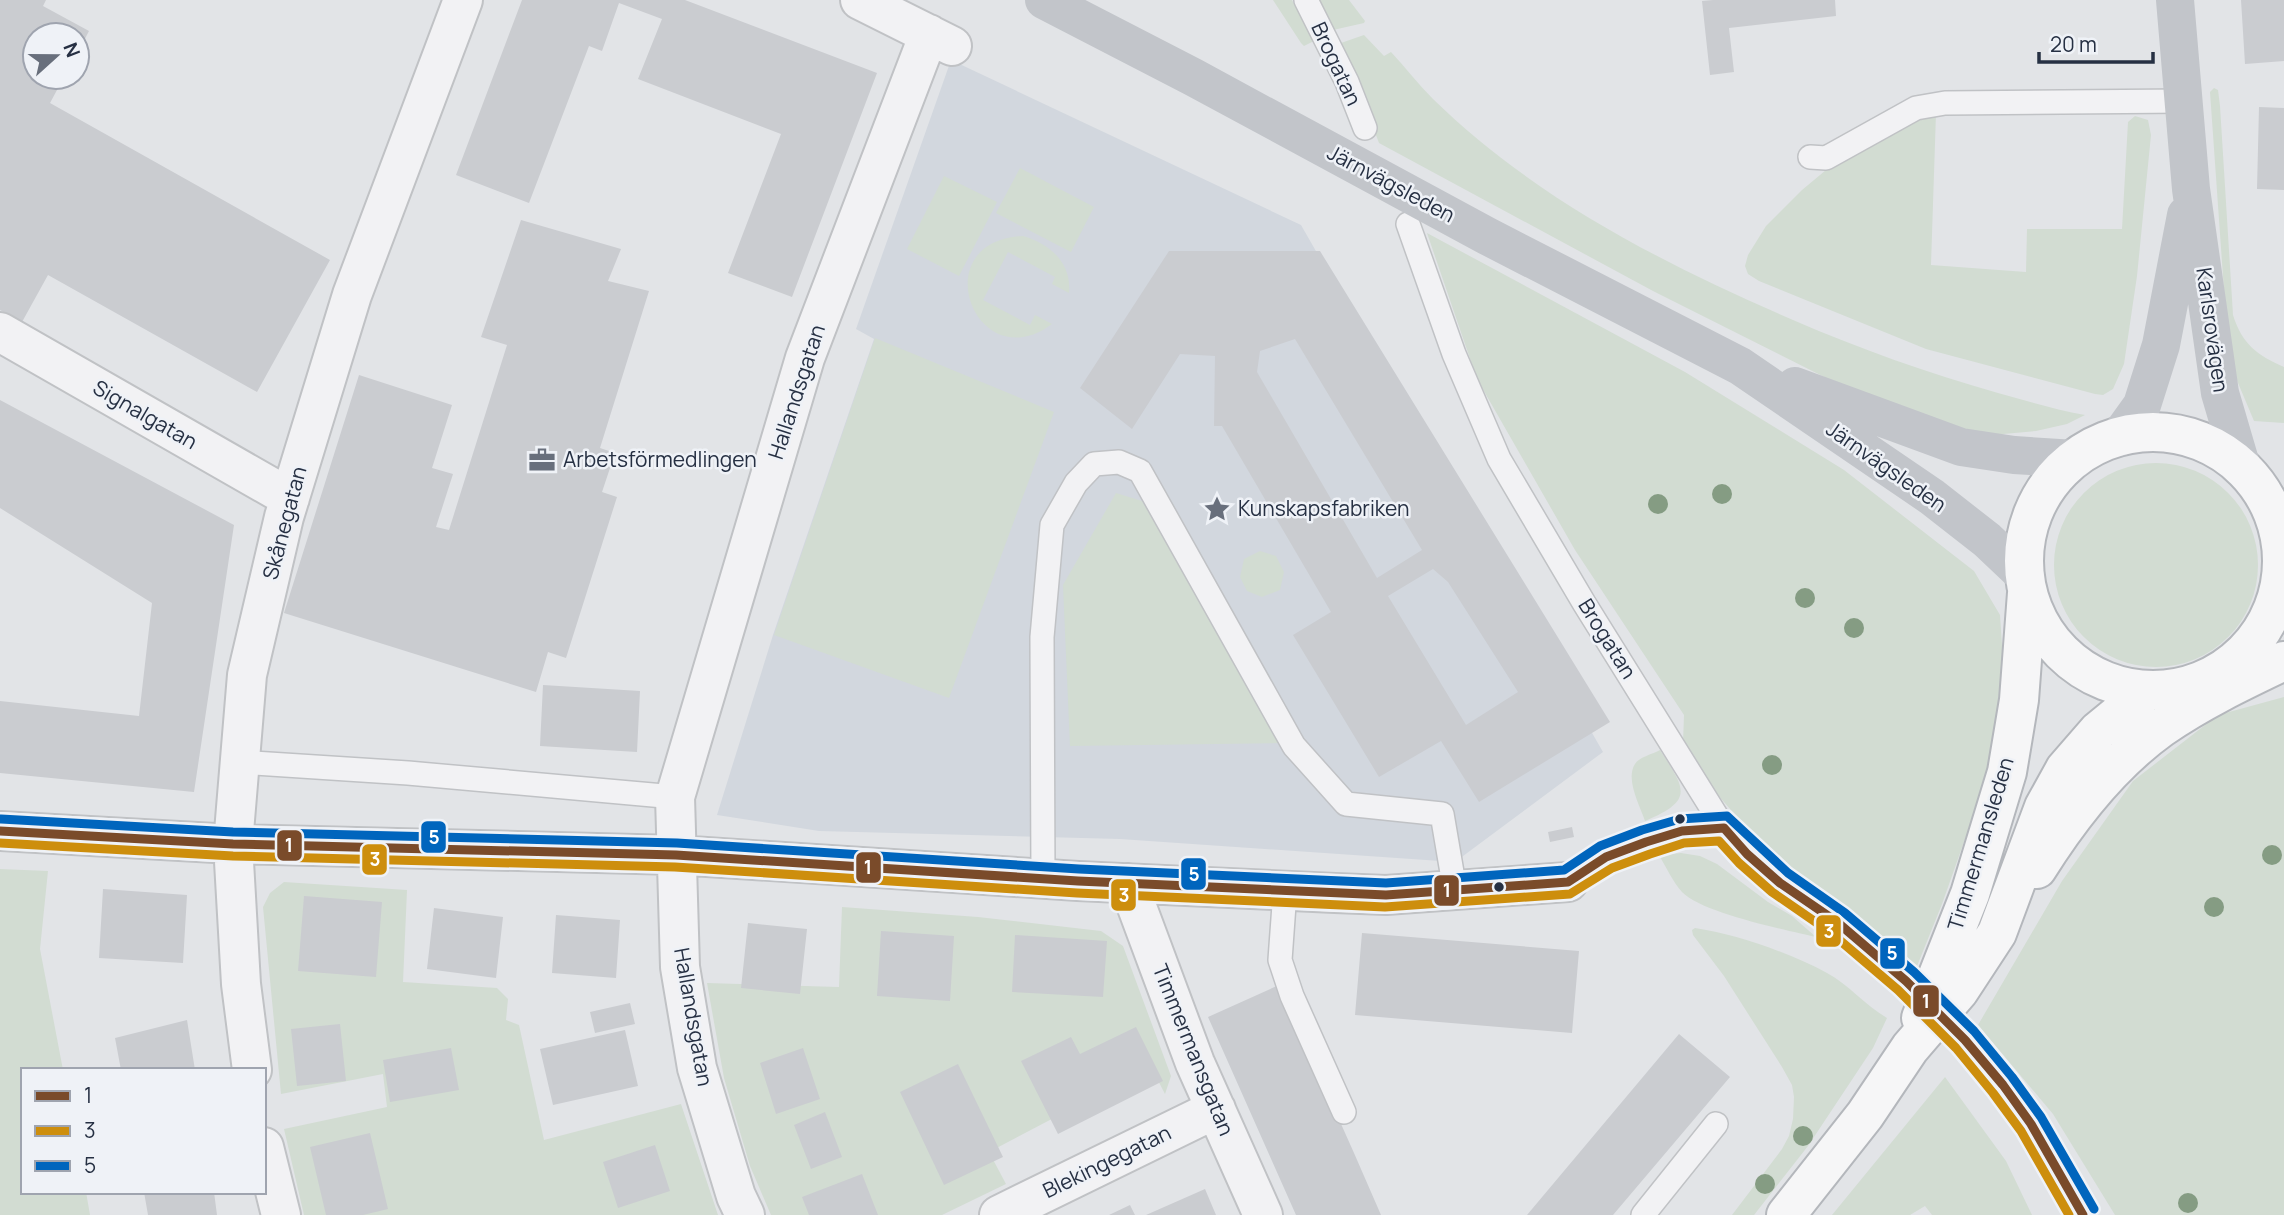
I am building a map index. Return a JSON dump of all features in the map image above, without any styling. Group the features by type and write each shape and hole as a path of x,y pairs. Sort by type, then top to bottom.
{"highway":[{"name":"Timmermansleden","path":"1910,1048 1970,894 2007,772 2019,700 2026,538 2035,511 2049,486 2075,458 2096,446 2119,437 2148,433 2178,435 2219,451 2242,468"},
{"path":"2026,584 2041,626 2064,655 2094,676 2111,683 2164,690 2198,682 2228,666 2255,639 2274,606 2281,569 2281,533 2264,498 2242,468"},
{"path":"2228,666 2284,660"},
{"path":"1997,933 2058,836 2126,758 2161,729 2196,707 2284,660"},
{"name":"Timmermansleden","path":"1786,1215 1864,1115 1910,1048 1959,991 1997,933 2044,807 2065,769 2098,731 2148,690"}],"main road":[{"name":"Järnvägsleden","path":"1044,0 1487,236 1740,366 1961,447 2014,455 2075,458"},
{"name":"Karlsrovägen","path":"2175,0 2190,189 2220,393 2242,468"},
{"name":"Karlsrovägen","path":"2119,437 2142,405 2161,345 2190,189"},
{"name":"Järnvägsleden","path":"1740,366 1932,497 1987,540 2026,584"}],"street":[{"name":"Skånegatan","path":"252,1068 241,984 233,844 247,675 290,498 352,295 463,0"},
{"name":"Hallandsgatan","path":"745,1215 736,1196 697,1068 680,967 675,797 805,358 941,40 860,0"},
{"name":"Signalgatan","path":"0,332 290,498"},
{"path":"0,831 233,844 676,855 1128,883 1386,895 1568,882"},
{"name":"Timmermansgatan","path":"1128,883 1195,1062 1263,1215"},
{"name":"Blekingegatan","path":"999,1215 1216,1109"},
{"path":"266,1155 281,1215"}],"lane":[{"name":"Brogatan","path":"1306,0 1347,82 1365,128"},
{"path":"1810,157 1826,158 1916,108 1945,103 2185,101"},
{"name":"Brogatan","path":"1408,224 1454,354 1499,459 1584,603 1724,828 1747,854 1780,883 1837,922 1906,981"},
{"path":"1043,878 1042,637 1052,525 1076,483 1094,464 1119,462 1140,471 1294,746 1346,804 1442,814 1455,890"},
{"path":"240,762 408,773 675,797"},
{"path":"1568,882 1606,857 1646,842 1682,831 1724,828"},
{"path":"1286,891 1280,960 1292,996 1344,1112"},
{"path":"1965,1040 2031,1124 2083,1215"},
{"path":"1643,1215 1716,1124"}],"shaded area":[{"path":"1273,0 1292,0 1314,41 1304,46 1301,43"},
{"path":"1317,0 1349,0 1365,21 1333,30"},
{"path":"1364,35 1384,56 1391,52 1433,99 1515,168 1558,198 1649,252 1744,298 1869,351 1972,385 2085,415 2067,424 2036,431 1981,436 1872,401 1653,291 1379,143 1341,43"},
{"path":"951,60 1301,225 1603,752 1455,862 1120,839 819,831 717,815 773,635 874,339 856,329"},
{"path":"2214,88 2218,90 2220,106 2233,315 2246,341 2266,358 2284,367 2284,423 2254,421 2233,371 2227,333 2210,92"},
{"path":"1936,113 1931,265 2026,272 2027,229 2122,229 2128,122 2135,116 2148,120 2151,135 2137,276 2124,364 2113,389 2103,395 2095,394 1926,349 1759,281 1748,274 1745,266 1748,255 1766,226 1802,190 1826,170 1907,121"},
{"path":"1020,168 1094,207 1071,252 996,213"},
{"path":"944,176 997,202 959,276 907,249"},
{"path":"1427,233 1685,372 1844,470 1974,571 2000,615 2005,690 1982,791 1911,981 1882,954 1884,946 1850,916 1846,922 1762,845 1716,793 1683,743 1684,715 1575,550 1477,379"},
{"path":"1023,236 1042,244 1057,256 1067,273 1069,293 1052,284 1055,277 1008,252 983,300 1030,325 1035,315 1052,324 1025,337 1001,335 983,323 971,303 968,281 974,260 992,244"},
{"path":"875,338 1054,412 949,698 774,635"},
{"path":"2156,463 2195,471 2213,480 2228,493 2241,508 2250,526 2258,565 2250,604 2241,622 2228,637 2213,650 2195,659 2156,667 2117,659 2099,650 2084,637 2071,622 2062,604 2054,565 2062,526 2071,508 2084,493 2099,480 2117,471"},
{"path":"1116,493 1142,501 1283,743 1070,746 1063,585"},
{"path":"1260,551 1276,556 1284,572 1280,590 1262,597 1247,591 1240,577 1244,559"},
{"path":"2284,697 2284,1215 2115,1215 2053,1114 1978,1025 2062,881 2133,781 2218,715"},
{"path":"1660,750 1675,775 1681,792 1672,807 1645,821 1634,792 1632,770 1640,759"},
{"path":"1681,853 1700,856 1717,864 1768,902 1792,916 1816,937 1745,920 1692,900 1679,888 1659,855"},
{"path":"0,869 48,871 40,949 63,1068 21,1068 21,1194 86,1194 90,1215 0,1215"},
{"path":"284,882 407,890 403,982 497,988 508,999 506,1020 519,1025 544,1140 681,1104 718,1215 304,1215 284,1129 387,1107 383,1074 281,1094 263,907 270,893"},
{"path":"842,907 978,917 1101,931 1123,946 1171,1076 1165,1094 1151,1067 989,1152 1006,1184 942,1215 771,1215 750,1166 724,1078 707,983 839,987"},
{"path":"1695,928 1745,940 1812,966 1835,978 1887,1018 1873,1048 1808,1146 1754,1215 1732,1215 1789,1136 1793,1119 1792,1085 1724,976 1693,935 1692,930"},
{"path":"1945,1077 2006,1161 2032,1215 1932,1215 1925,1206 1910,1215 1832,1215"}],"building":[{"path":"0,0 46,0 43,6 71,21 21,21 21,91 56,91 50,103 330,260 257,392 48,275 22,322 0,310"},
{"path":"522,0 685,0 877,73 792,297 728,273 781,134 638,79 662,19 619,3 602,51 589,46 529,203 456,175"},
{"path":"1835,0 1836,16 1729,28 1734,72 1710,75 1702,1"},
{"path":"2241,0 2284,0 2284,61 2245,64"},
{"path":"2259,107 2284,108 2284,190 2257,189"},
{"name":"Arbetsförmedlingen","path":"521,220 621,249 608,281 649,291 600,448 615,453 602,492 617,497 566,658 548,652 536,692 284,613 359,375 452,405 432,468 453,474 436,527 449,530 507,345 481,337"},
{"path":"1169,251 1320,251 1610,722 1479,802 1441,741 1379,777 1293,635 1331,612 1222,426 1214,426 1215,356 1180,354 1132,429 1080,388","holes":["1295,339 1422,550 1377,578 1257,372 1260,351","1433,569 1448,582 1518,692 1466,725 1388,596"]},
{"path":"0,400 234,525 194,792 0,773 0,701 139,716 152,603 0,508"},
{"path":"543,685 640,691 637,752 540,746"},
{"path":"1572,827 1574,837 1550,842 1548,832"},
{"path":"103,889 187,895 183,963 99,958"},
{"path":"304,896 382,902 376,977 298,971"},
{"path":"434,908 503,917 496,978 427,969"},
{"path":"556,915 620,920 616,978 552,973"},
{"path":"748,923 807,929 800,994 741,988"},
{"path":"881,931 954,936 950,1001 877,996"},
{"path":"1362,933 1579,951 1572,1033 1355,1015"},
{"path":"1015,935 1107,941 1103,997 1012,992"},
{"path":"1279,985 1381,1215 1296,1215 1208,1017"},
{"path":"630,1003 635,1024 595,1033 590,1012"},
{"path":"187,1020 195,1068 121,1068 115,1038"},
{"path":"340,1024 346,1081 297,1086 291,1029"},
{"path":"1136,1027 1163,1081 1058,1134 1021,1061 1071,1037 1080,1054"},
{"path":"625,1030 638,1086 553,1105 540,1049"},
{"path":"1679,1034 1730,1077 1613,1215 1527,1215"},
{"path":"451,1048 459,1090 390,1102 383,1060"},
{"path":"803,1048 820,1099 776,1114 760,1063"},
{"path":"958,1064 1003,1157 944,1185 900,1092"},
{"path":"825,1112 842,1157 811,1169 794,1125"},
{"path":"370,1133 388,1209 363,1215 326,1215 310,1147"},
{"path":"655,1145 670,1191 618,1208 603,1162"},
{"path":"862,1174 878,1215 809,1215 802,1197"},
{"path":"1205,1189 1216,1215 1146,1215"},
{"path":"144,1194 214,1194 217,1215 148,1215"},
{"path":"1130,1205 1135,1215 1109,1215"}],"transit line":[{"name":"5","path":"1,819 233,832 677,843 1079,869 1386,883 1564,870 1600,846 1642,830 1680,819 1727,816 1788,873 1845,913 1914,972 1974,1031 2041,1117 2094,1209"},
{"name":"1","path":"1724,828 1747,854 1780,883 1837,922 1906,981 1965,1040 2031,1124 2083,1215"},
{"name":"1","path":"0,831 233,844 676,855 1078,881 1386,895 1568,882 1606,857 1646,842 1682,831 1724,828"},
{"name":"3","path":"0,843 233,856 675,867 1077,893 1385,907 1570,894 1612,868 1650,854 1684,843 1719,841 1772,892 1830,932 1898,990 1956,1048 2021,1131 2069,1215"}],"place":[{"name":"Arbetsförmedlingen","path":"542,460"},
{"name":"Kunskapsfabriken","path":"1217,509"}]}
